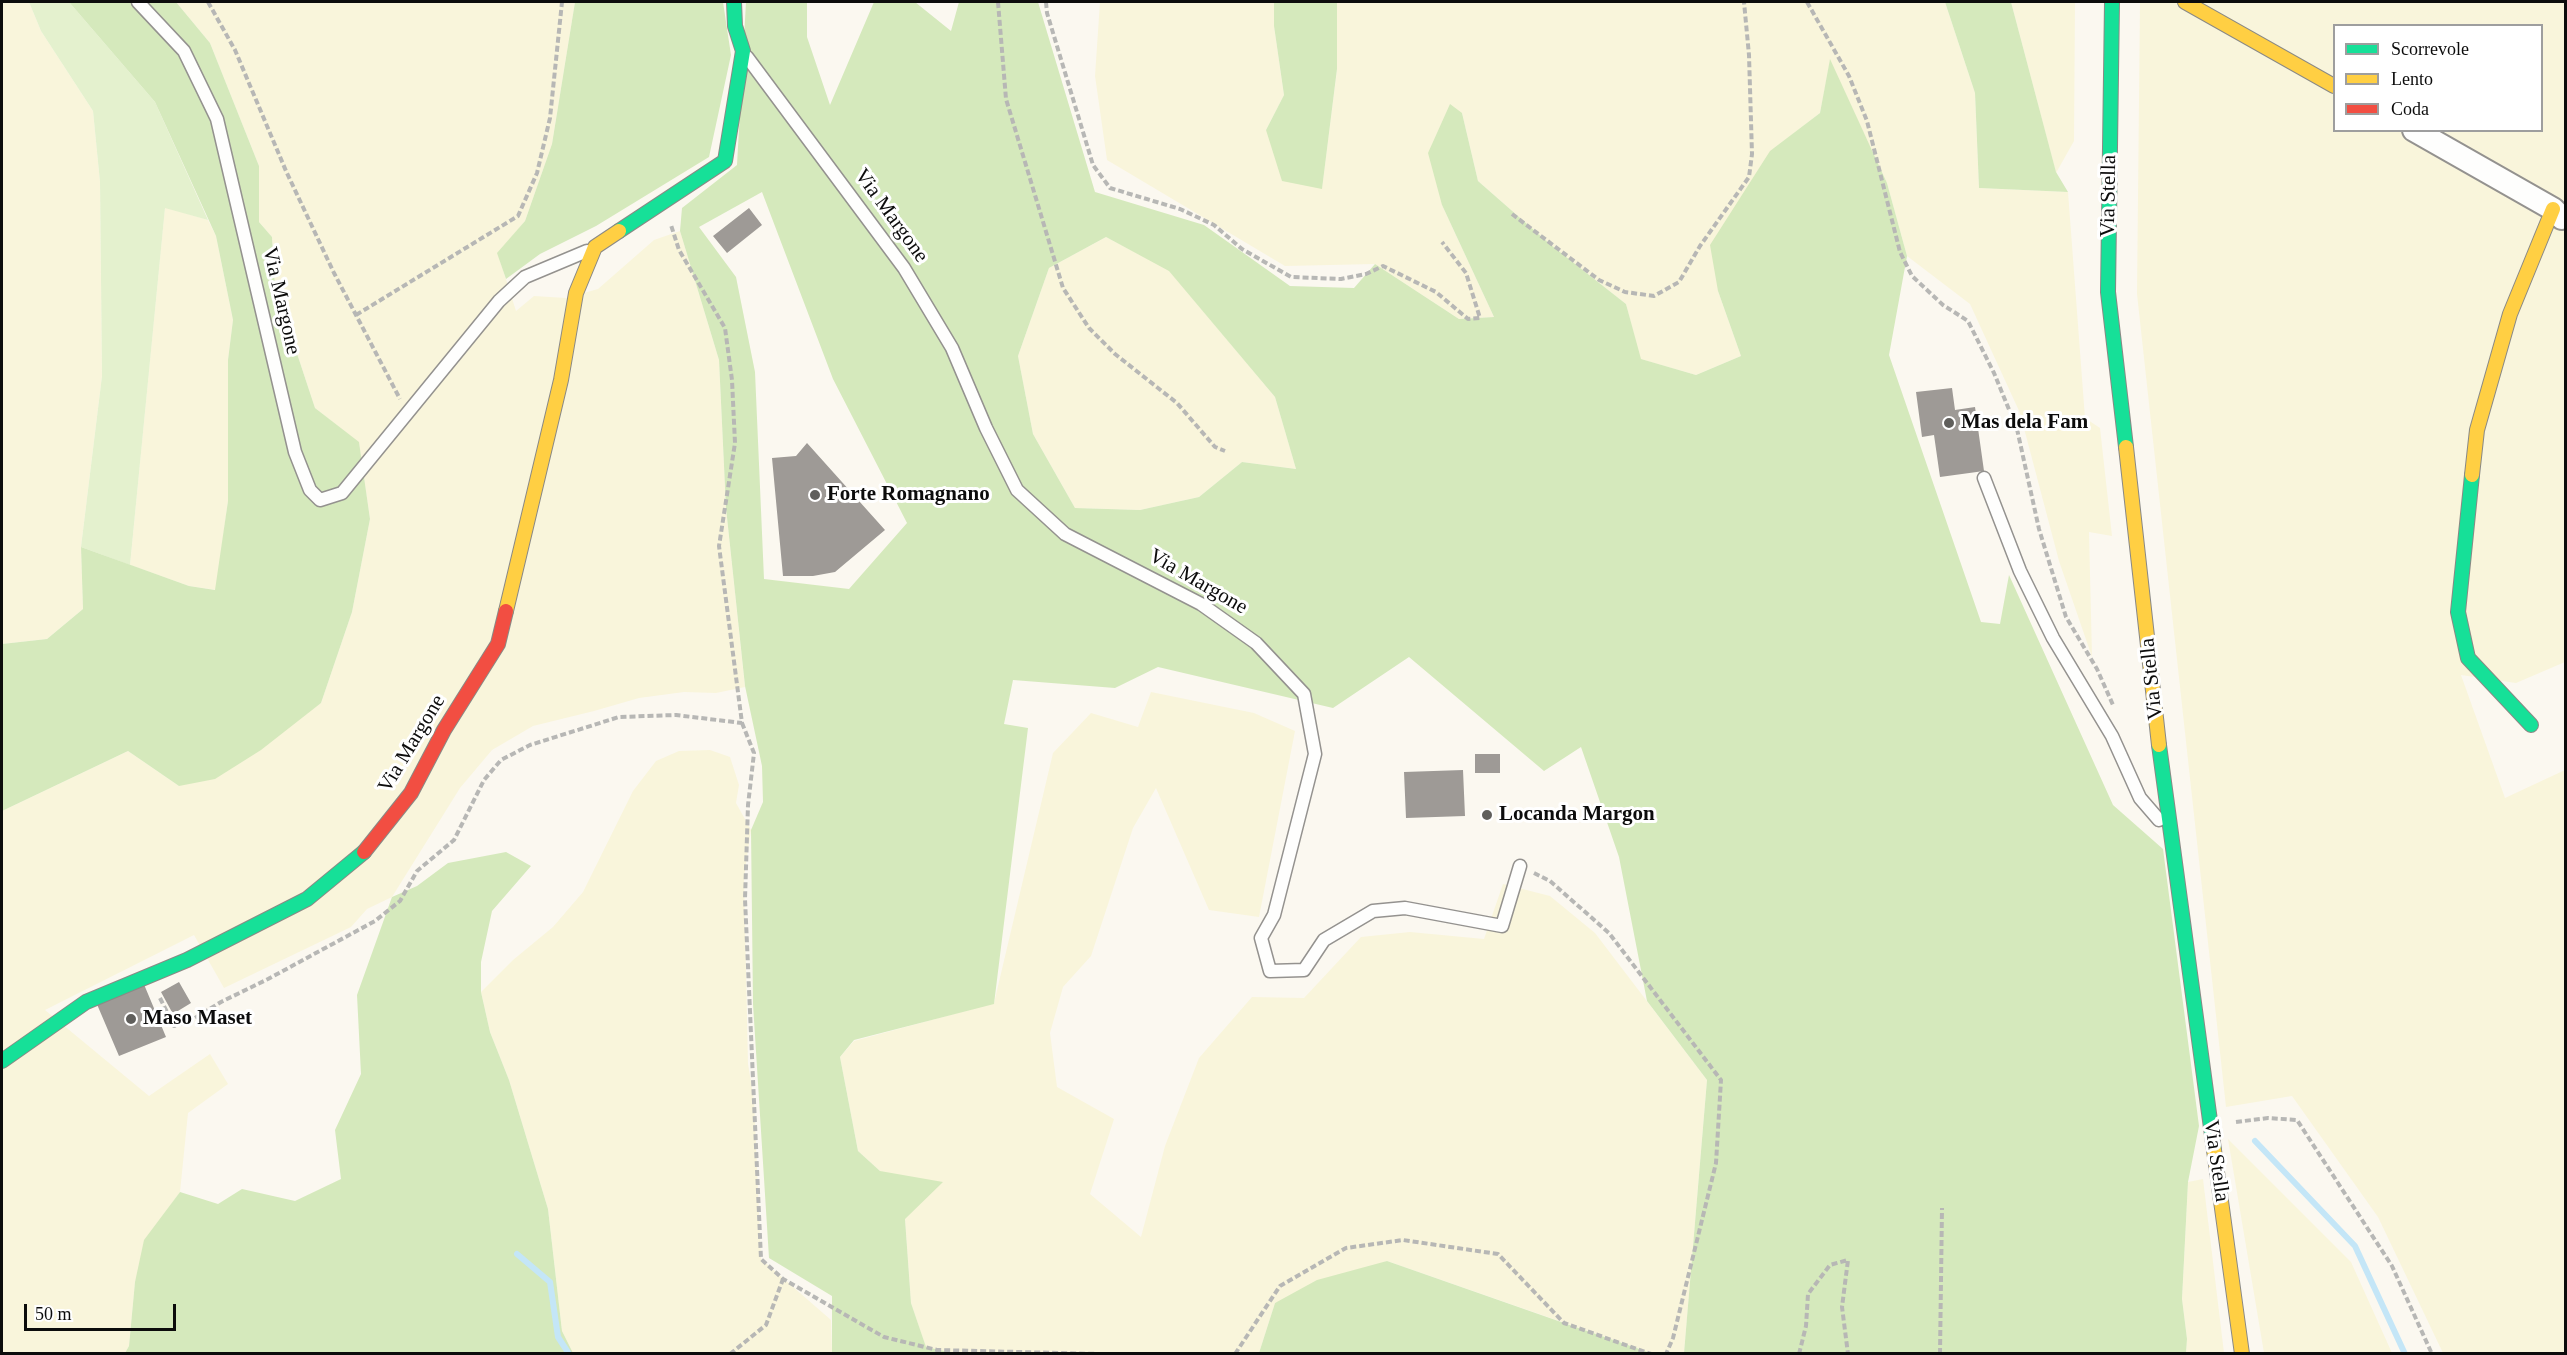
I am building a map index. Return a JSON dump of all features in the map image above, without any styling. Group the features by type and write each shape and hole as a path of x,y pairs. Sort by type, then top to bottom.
{"street":[{"name":"Via Margone","path":"2,1061 86,1002 187,960 307,899 359,858 411,793 449,722 498,644 561,380 576,293 595,247 725,161 743,51 735,26 734,2"},
{"name":"Via Stella","path":"2112,2 2108,292 2169,831 2242,1353"},
{"path":"2185,2 2333,85"},
{"path":"2417,132 2559,215 2510,314 2477,430 2458,612 2468,658 2531,725"}],"lane":[{"name":"Via Margone","path":"138,2 184,51 217,119 295,452 310,490 320,500 342,493 499,302 525,277 595,247"},
{"name":"Via Margone","path":"743,51 904,268 952,348 986,428 1017,490 1065,534 1201,603 1257,643 1304,694 1315,754 1274,915 1261,938 1270,971 1304,970 1324,940 1372,911 1405,908 1502,926 1520,866"},
{"path":"1984,478 2020,571 2053,638 2112,736 2140,798 2169,831"}],"path":[{"path":"208,2 235,50 286,171 407,413"},
{"path":"356,315 518,216 537,173 550,118 562,2"},
{"path":"998,2 1006,99 1063,288 1089,328 1115,354 1177,402 1215,447 1225,451"},
{"path":"1046,2 1047,13 1093,165 1110,188 1180,209 1214,225 1242,249 1291,278 1341,279 1366,274 1383,266 1436,292 1468,319 1480,318 1466,273 1442,242"},
{"path":"1512,214 1599,280 1625,292 1654,296 1679,282 1700,246 1749,177 1752,154 1749,55 1744,2"},
{"path":"1808,2 1849,76 1867,121 1900,252 1912,276 1943,305 1968,321 1998,383 2017,429 2038,529 2066,617 2113,702 2112,736"},
{"path":"664,201 679,250 725,328 732,380 735,443 719,546 742,723 754,753 748,805 745,899 761,1259 783,1279 884,1337 937,1350 1100,1353"},
{"path":"149,975 174,1026 190,1021 221,1002 375,921 400,901 417,871 454,840 484,780 501,760 530,745 619,717 676,715 742,723"},
{"path":"1520,866 1550,881 1609,933 1721,1080 1716,1163 1673,1338 1666,1353"},
{"path":"2211,1126 2268,1118 2297,1120 2392,1266 2432,1353"},
{"path":"1940,1353 1942,1208"},
{"path":"1235,1353 1280,1286 1346,1248 1403,1240 1498,1254 1564,1323 1651,1353"},
{"path":"1799,1353 1806,1326 1808,1294 1830,1265 1848,1260 1842,1307 1848,1353"},
{"path":"730,1353 766,1325 783,1279"}],"shaded area":[{"path":"2,2 29,2 41,31 93,111 100,182 102,376 81,547 83,609 47,639 2,644"},
{"path":"176,2 575,2 552,144 525,221 498,254 516,311 534,296 566,298 598,289 654,240 680,231 719,360 726,508 745,687 716,693 684,692 639,698 533,726 492,750 460,788 392,897 367,909 351,927 224,988 194,935 45,1010 149,1096 210,1054 228,1084 188,1113 180,1192 164,1215 135,1282 129,1346 125,1353 2,1354 2,811 128,751 179,786 321,703 352,612 370,519 359,443 315,408 275,287 272,237 259,222 259,166 210,43"},
{"path":"1100,2 1274,2 1274,26 1284,95 1266,130 1322,188 1337,70 1337,2 1945,2 1975,93 1979,188 2068,192 2085,418 2100,428 2112,536 2089,532 2092,657 2059,561 2020,413 1970,304 1907,256 1887,183 1830,61 1820,113 1770,152 1718,291 1741,356 1696,375 1640,359 1626,304 1551,245 1478,181 1462,113 1442,205 1494,317 1459,319 1375,264 1285,266 1107,160 1095,76"},
{"path":"2011,2 2075,2 2074,141 2056,173"},
{"path":"2140,2 2565,2 2565,662 2516,683 2461,675 2505,798 2565,770 2565,1353 2443,1353 2378,1217 2292,1096 2226,1107 2137,294"},
{"path":"165,207 208,220 216,236 233,320 228,360 228,501 216,590 189,586 130,565"},
{"path":"1106,237 1169,270 1275,397 1296,469 1242,462 1199,497 1140,510 1075,508 1033,434 1018,356 1049,268"},
{"path":"1151,692 1254,713 1295,731 1259,917 1209,910 1156,788 1133,828 1091,956 1063,987 1050,1033 1057,1087 1114,1119 1090,1194 1141,1237 1165,1146 1199,1058 1252,997 1304,998 1361,937 1410,932 1484,939 1503,884 1550,896 1595,933 1707,1080 1684,1353 1651,1353 1387,1261 1275,1303 1259,1353 953,1354 926,1348 911,1303 905,1219 880,1171 858,1151 840,1057 854,1041 994,1003 1053,753 1091,713 1138,727"},
{"path":"710,750 730,757 739,785 736,803 751,830 744,877 748,1064 754,1100 761,1259 831,1320 832,1353 573,1353 562,1331 548,1209 509,1080 490,1032 481,992 513,960 553,927 583,892 633,791 656,761 679,751"},
{"path":"2228,1139 2351,1262 2392,1353 2264,1353"},
{"path":"2203,1179 2224,1353 2186,1354 2187,1339 2182,1299 2188,1182"}],"green space":[{"path":"29,2 69,2 155,102 208,220 165,208 130,565 81,547 102,376 100,182 93,111 41,31"},
{"path":"69,2 176,2 210,43 259,166 259,222 272,237 275,287 315,408 359,442 370,519 352,612 321,703 261,750 215,779 179,786 128,751 2,811 2,644 47,639 83,609 81,547 189,586 215,590 228,501 228,360 233,320 216,236 155,102"},
{"path":"575,2 723,2 731,55 709,157 596,226 540,254 506,279 497,253 525,221 552,144"},
{"path":"746,2 807,2 807,37 830,105 874,2 915,2 951,31 959,2 1038,2 1095,192 1204,225 1290,286 1354,288 1375,264 1459,319 1494,317 1442,205 1428,153 1450,104 1462,113 1478,181 1551,245 1626,304 1641,359 1696,375 1741,356 1718,291 1710,245 1770,151 1820,113 1830,59 1887,183 1907,256 1889,355 1981,622 2000,624 2009,575 2113,805 2163,849 2199,1126 2188,1182 2182,1299 2187,1339 2186,1353 1684,1353 1707,1080 1647,1001 1619,857 1581,747 1544,771 1409,657 1333,708 1158,667 1115,688 1013,680 1004,724 1028,728 994,1004 854,1040 840,1057 858,1151 880,1171 943,1182 905,1219 911,1303 926,1347 953,1353 832,1353 832,1296 769,1258 753,1004 751,830 763,802 762,766 745,686 726,508 719,360 680,231 682,208 737,165","holes":["762,192 833,379 907,523 849,589 764,579 755,372 736,277 699,227","1106,237 1169,271 1275,397 1296,469 1242,462 1199,497 1140,510 1075,508 1033,434 1018,356 1049,268"]},
{"path":"1274,2 1337,2 1337,69 1322,189 1282,181 1266,130 1284,95 1274,26"},
{"path":"1945,2 2011,2 2056,172 2068,192 1979,188 1975,93"},
{"path":"506,852 531,866 492,911 481,962 481,992 490,1032 509,1080 548,1209 562,1331 573,1353 125,1353 129,1346 135,1282 144,1240 180,1192 218,1204 242,1189 295,1201 341,1179 335,1130 361,1074 357,995 392,897 417,886 448,863"},
{"path":"1387,1261 1651,1353 1259,1353 1275,1303 1317,1280"}],"building":[{"path":"749,208 762,225 727,253 713,236"},
{"name":"Mas dela Fam","path":"1952,388 1955,410 1975,407 1984,471 1940,477 1934,435 1922,437 1916,392"},
{"name":"Forte Romagnano","path":"807,443 885,530 835,572 813,576 783,576 772,458 796,456"},
{"path":"1475,754 1500,754 1500,773 1475,773"},
{"path":"1463,770 1465,816 1406,818 1404,772"},
{"name":"Maso Maset","path":"143,982 166,1037 119,1056 96,1002"},
{"path":"179,982 191,1003 173,1014 161,992"}],"waterway":[{"path":"2255,1141 2355,1246 2405,1354"},
{"path":"517,1254 550,1282 558,1337 569,1354"}],"traffic: fast":[{"path":"619,231 725,161 743,51 735,26 734,2"},
{"path":"2112,2 2108,292 2126,447"},
{"path":"2472,475 2458,612 2468,658 2531,725"},
{"path":"2159,745 2214,1150"},
{"path":"2,1061 86,1002 187,960 307,899 364,852"}],"traffic: slow":[{"path":"2185,2 2333,85"},
{"path":"2472,475 2477,430 2510,314 2553,209"},
{"path":"506,611 561,380 576,293 595,247 619,231"},
{"path":"2126,447 2159,745"},
{"path":"2214,1150 2242,1354"}],"traffic: jam":[{"path":"364,852 411,793 444,730 498,644 506,611"}],"place":[{"name":"Mas dela Fam","path":"1949,423"},
{"name":"Forte Romagnano","path":"815,495"},
{"name":"Locanda Margon","path":"1487,815"},
{"name":"Maso Maset","path":"131,1019"}]}
